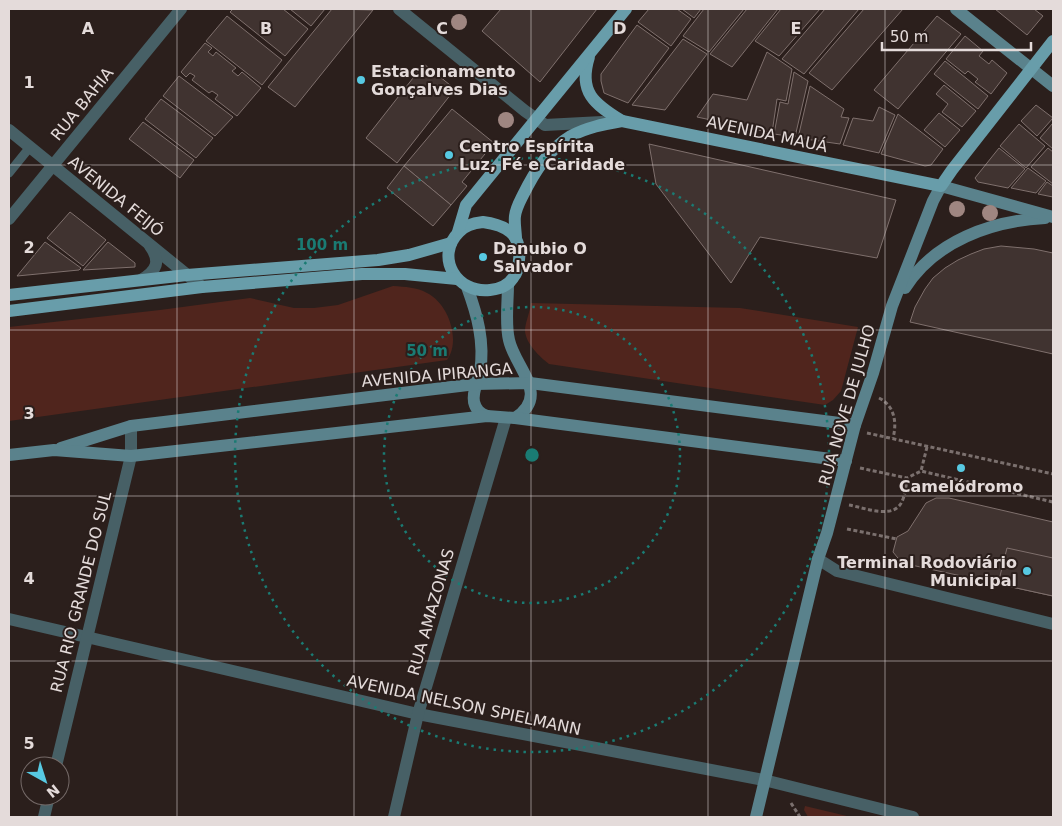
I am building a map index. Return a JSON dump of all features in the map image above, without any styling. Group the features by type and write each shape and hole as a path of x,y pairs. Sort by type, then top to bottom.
{"main road":[{"path":"487,416 480,412 474,403 473,393 480,371 480,338 476,313 462,283 451,269 449,256 451,243 458,232 466,205 626,9"},
{"path":"956,9 1053,86"},
{"name":"RUA NOVE DE JULHO","path":"756,817 818,559 852,464 855,424 873,373 892,306 940,186 1053,41"},
{"path":"589,54 584,79 586,88 591,98 600,107 622,121"},
{"name":"AVENIDA MAUÁ","path":"516,239 515,217 517,208 532,177 545,157 571,136 588,129 622,121 940,186"},
{"path":"940,186 1053,217"},
{"path":"892,306 910,280 923,266 935,254 957,240 1011,222 1053,217"},
{"path":"9,311 202,287 383,273 462,283 480,291 494,290 508,285 518,272 520,250 516,239 507,229 496,224 483,222 470,224 458,232"},
{"path":"9,294 187,275 378,260 409,255 451,243"},
{"path":"508,285 508,338 512,351 530,383 531,398 528,407 510,418"},
{"name":"AVENIDA IPIRANGA","path":"54,450 131,426 476,384 530,383 855,424"},
{"name":"AVENIDA IPIRANGA","path":"9,455 54,450 131,456 487,416 852,464"}],"street":[{"name":"RUA BAHIA","path":"9,219 180,9"},
{"path":"400,9 545,125 622,121"},
{"name":"AVENIDA FEIJÓ","path":"9,130 202,287"},
{"path":"142,280 154,271 157,261 152,248 145,240"},
{"name":"RUA AMAZONAS","path":"394,817 418,714 510,418"},
{"name":"RUA RIO GRANDE DO SUL","path":"58,756 131,456 131,426"},
{"path":"818,559 837,572 1053,624"},
{"name":"AVENIDA NELSON SPIELMANN","path":"9,619 418,714 764,780 913,817"}],"lane":[{"path":"9,172 30,147"}],"path":[{"path":"876,397 884,400 891,409 896,428 894,438"},
{"path":"867,433 1053,474"},
{"path":"921,471 927,447"},
{"path":"852,464 907,478 921,471 1053,502"},
{"path":"848,504 891,512 899,507 903,499 907,478"},
{"path":"847,529 897,539"},
{"path":"790,802 800,817"}],"shaded area":[{"path":"393,286 423,291 435,298 441,305 447,314 453,333 451,352 447,360 9,421 9,327 250,298 294,308 314,308 338,305"},
{"path":"531,303 740,308 858,327 841,391 833,400 825,405 549,364 534,350 526,336 525,328"},
{"path":"805,806 851,817 808,817 804,810"}],"building":[{"path":"233,9 283,9 308,29 285,56 230,12"},
{"path":"290,9 325,9 311,26"},
{"path":"332,9 373,10 295,107 268,87"},
{"path":"501,9 597,9 540,82 482,31"},
{"path":"649,9 677,9 691,19 671,46 638,22"},
{"path":"682,9 701,9 694,18"},
{"path":"704,9 744,9 709,52 683,36"},
{"path":"747,9 778,9 732,67 710,54"},
{"path":"781,9 820,9 779,56 755,41"},
{"path":"825,9 859,9 804,74 782,59"},
{"path":"864,9 903,9 832,90 809,73"},
{"path":"995,9 1034,9 1043,16 1027,35"},
{"path":"227,16 282,60 262,85 206,41"},
{"path":"937,16 961,34 898,109 874,90"},
{"path":"637,25 669,48 628,103 604,93 601,74"},
{"path":"965,36 983,51 979,56 989,64 992,60 1007,73 991,94 975,82 978,79 968,71 965,74 946,59"},
{"path":"683,39 707,54 665,110 632,105"},
{"path":"205,43 212,48 208,52 213,56 216,52 236,68 232,71 238,76 242,72 261,88 237,116 215,99 218,95 212,91 209,93 192,80 195,76 190,73 186,77 181,72"},
{"path":"767,52 792,69 786,101 777,99 772,133 697,117 713,94 747,100"},
{"path":"945,61 988,96 978,109 934,74"},
{"path":"424,64 455,89 397,163 366,138"},
{"path":"794,72 808,81 795,137 774,134 780,102 788,104"},
{"path":"179,76 233,117 215,136 163,96"},
{"path":"944,85 976,111 962,127 942,112 948,104 936,94"},
{"path":"810,86 844,109 841,117 849,118 840,144 798,138"},
{"path":"161,99 213,138 196,158 145,119"},
{"path":"1036,105 1053,118 1037,136 1021,121"},
{"path":"879,107 895,115 879,153 843,145 853,118 873,121"},
{"name":"Centro Espírita Luz, Fé e Caridade","path":"452,109 494,143 462,182 467,186 451,205 404,166"},
{"path":"939,113 960,130 945,147 924,130"},
{"path":"898,114 943,149 931,165 925,166 881,154"},
{"path":"143,122 194,160 180,178 129,139"},
{"path":"1053,123 1053,149 1040,138"},
{"path":"1019,124 1045,146 1026,168 1000,146"},
{"path":"649,144 896,200 877,258 760,237 731,283 656,184"},
{"path":"999,148 1025,169 1008,188 978,182 975,178"},
{"path":"1048,148 1053,152 1053,184 1031,167"},
{"path":"404,166 451,205 433,226 387,188"},
{"path":"1028,168 1046,181 1036,193 1011,188"},
{"path":"1047,182 1053,186 1053,197 1038,194"},
{"path":"70,212 106,240 83,266 47,238"},
{"path":"45,242 81,268 79,270 17,276"},
{"path":"108,242 135,263 135,267 83,270"},
{"path":"1001,246 1053,253 1053,354 910,322 915,307 933,278 958,260 984,249"},
{"path":"936,498 949,498 1053,522 1053,596 902,563 893,552 897,537 908,531 926,503"},
{"name":"Terminal Rodoviário Municipal","path":"1007,548 1053,558 1053,596 998,584"}],"place":[{"name":"Estacionamento Gonçalves Dias","path":"361,80"},
{"name":"Centro Espírita Luz, Fé e Caridade","path":"449,155"},
{"name":"Danubio O Salvador","path":"483,257"},
{"name":"Camelódromo","path":"961,468"},
{"name":"Terminal Rodoviário Municipal","path":"1027,571"}]}
